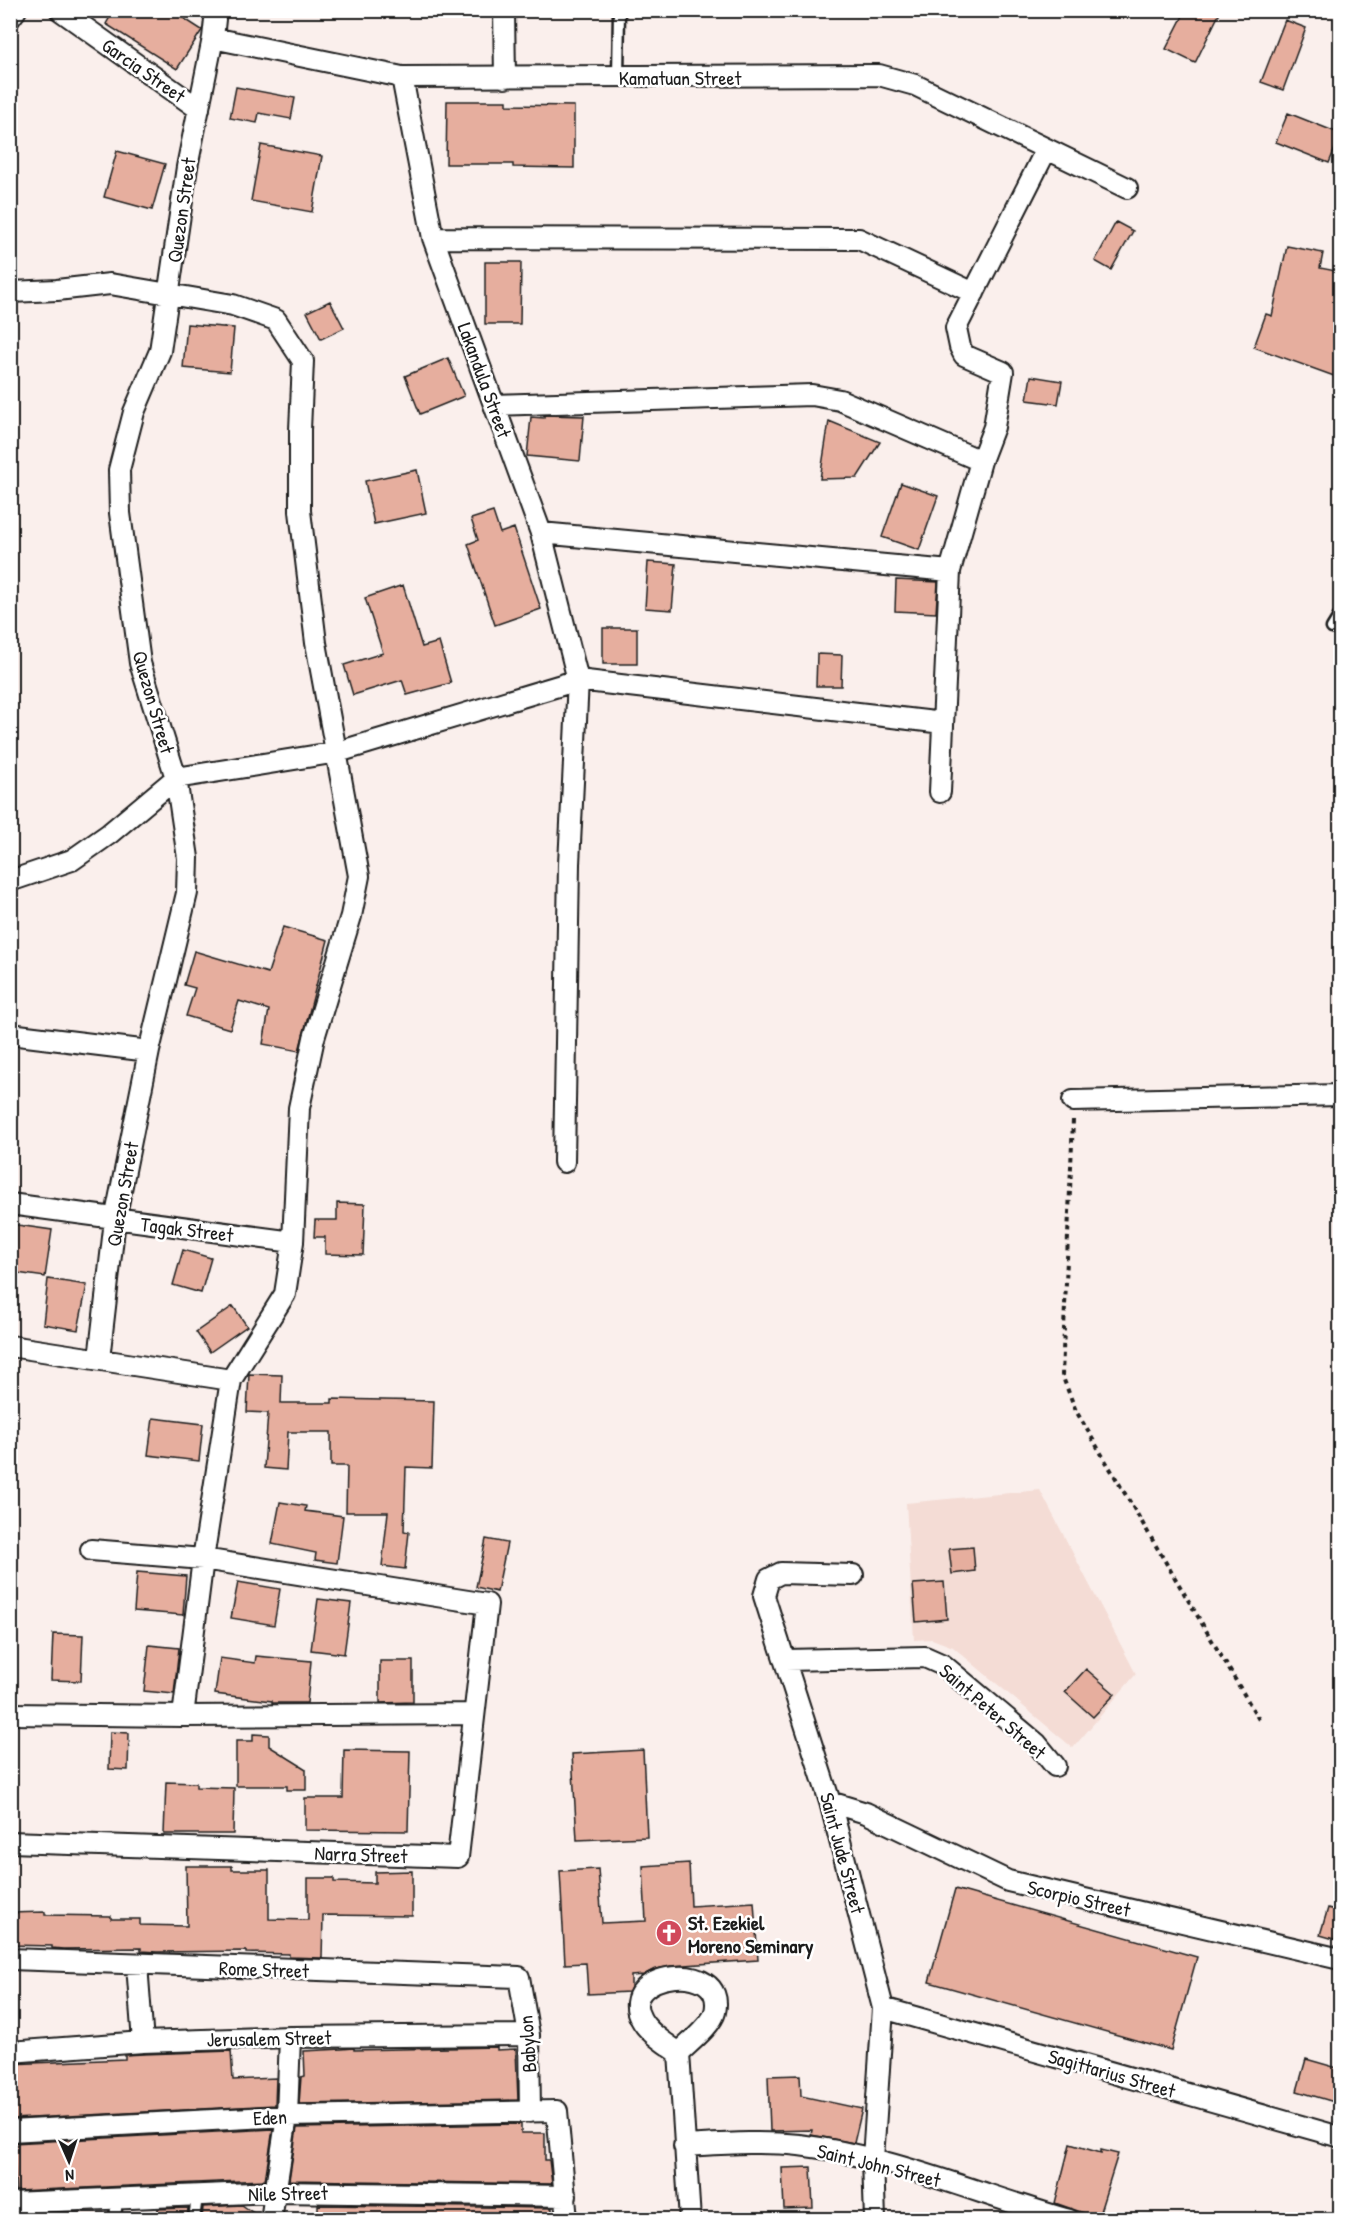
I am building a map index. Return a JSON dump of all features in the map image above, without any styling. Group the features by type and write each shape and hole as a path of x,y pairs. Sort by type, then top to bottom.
{"street":[{"path":"10,18 16,10"},
{"name":"Garcia Street","path":"60,10 199,110"},
{"name":"Quezon Street","path":"99,1359 115,1220 149,1051 187,893 188,858 176,778 140,663 120,513 119,471 134,412 160,351 187,167 213,38 216,10"},
{"path":"504,10 505,78"},
{"name":"Kamatuan Street","path":"213,38 402,77 618,78 879,75 915,85 1127,188"},
{"name":"Lakandula Street","path":"402,77 433,238 541,533 578,680 569,864 564,1162"},
{"path":"940,792 950,571 981,461 994,427 1003,372 964,355 956,328 1046,150"},
{"path":"433,238 859,239 974,293"},
{"path":"10,292 110,284 232,305 276,320 303,361 300,511 316,644 338,752 359,876 351,916 314,1038 299,1108 293,1242 285,1294 231,1380 203,1559 183,1716"},
{"path":"494,405 812,395 840,400 981,461"},
{"path":"541,533 950,571"},
{"path":"10,881 72,860 109,834 176,778 338,752 578,680 943,723"},
{"path":"10,1034 149,1051"},
{"path":"1073,1101 1341,1095"},
{"name":"Tagak Street","path":"10,1204 115,1220 293,1242"},
{"path":"10,1346 231,1380"},
{"path":"91,1550 203,1559"},
{"name":"Narra Street","path":"10,1842 458,1857 487,1604 203,1559"},
{"name":"Saint Jude Street","path":"853,1575 781,1573 769,1579 764,1596 830,1802 883,2008 873,2159 875,2220"},
{"name":"Saint Peter Street","path":"786,1660 925,1657 943,1665 1037,1744 1055,1766"},
{"path":"10,1713 183,1716 474,1714"},
{"name":"Scorpio Street","path":"830,1802 866,1813 1008,1881 1341,1959"},
{"name":"Rome Street","path":"10,1959 519,1977"},
{"path":"137,1965 143,2042"},
{"name":"Babylon","path":"519,1977 529,2035 530,2112"},
{"name":"Sagittarius Street","path":"883,2008 1341,2137"},
{"name":"Jerusalem Street","path":"10,2052 143,2042 290,2037 529,2035"},
{"path":"271,2220 287,2116 290,2037"},
{"path":"679,2053 690,2220"},
{"name":"Eden","path":"10,2131 287,2116 557,2111 566,2196"},
{"name":"Saint John Street","path":"684,2146 747,2142 800,2145 873,2159 1059,2218"},
{"name":"Nile Street","path":"10,2203 276,2192 566,2196"},
{"path":"566,2196 567,2220"}],"lane":[{"path":"618,78 619,10"},
{"path":"1332,628 1341,615"},
{"path":"194,2220 197,2196"},
{"path":"115,2220 117,2197"}],"path":[{"path":"1073,1101 1062,1375 1077,1411 1261,1723"}],"shaded area":[{"path":"1040,1490 1136,1674 1073,1748 953,1647 932,1639 914,1640 906,1503"}],"building":[{"path":"114,10 171,10 202,30 177,69 106,24"},
{"path":"1186,10 1221,10 1195,63 1166,49"},
{"path":"1285,20 1306,28 1283,90 1261,82"},
{"path":"236,87 295,98 291,119 259,113 257,123 230,118"},
{"path":"447,101 507,101 507,105 574,106 574,168 513,167 513,164 446,164"},
{"path":"1288,113 1341,134 1329,163 1276,142"},
{"path":"261,145 322,156 312,212 251,201"},
{"path":"117,151 165,164 152,210 104,197"},
{"path":"1116,222 1133,231 1111,270 1095,261"},
{"path":"1287,246 1323,253 1320,268 1341,272 1341,359 1334,376 1254,347 1266,314 1272,316"},
{"path":"485,262 521,262 520,324 485,324"},
{"path":"330,301 344,328 321,339 307,312"},
{"path":"187,324 234,328 230,372 183,368"},
{"path":"448,358 464,396 420,414 405,376"},
{"path":"1031,376 1062,381 1058,404 1027,400"},
{"path":"544,415 584,416 580,461 527,456 531,417 544,418"},
{"path":"829,421 880,442 857,478 820,479"},
{"path":"417,470 426,513 374,524 365,481"},
{"path":"901,483 938,496 919,550 882,537"},
{"path":"493,512 500,533 514,528 541,609 495,625 468,544 478,540 471,519"},
{"path":"648,562 676,564 672,610 645,608"},
{"path":"896,580 938,582 936,613 895,611"},
{"path":"403,585 422,647 439,642 451,683 407,695 402,680 353,695 344,665 383,653 365,598"},
{"path":"603,628 637,628 637,664 603,664"},
{"path":"817,654 842,655 841,686 816,686"},
{"path":"283,927 328,940 299,1051 263,1044 269,1010 239,1001 230,1029 186,1016 195,988 184,985 194,951 268,973"},
{"path":"337,1203 365,1204 363,1255 325,1254 325,1237 314,1237 315,1220 337,1220"},
{"path":"10,1224 52,1230 45,1277 10,1272"},
{"path":"183,1250 211,1258 201,1293 173,1285"},
{"path":"48,1279 87,1285 78,1330 43,1324"},
{"path":"233,1306 247,1326 210,1352 196,1332"},
{"path":"249,1374 282,1375 281,1403 332,1403 332,1399 434,1401 432,1468 406,1467 404,1531 409,1532 405,1569 382,1566 388,1512 346,1512 347,1466 331,1466 331,1432 288,1432 286,1470 264,1468 268,1413 247,1412"},
{"path":"153,1418 203,1424 199,1461 148,1455"},
{"path":"280,1502 306,1506 305,1511 343,1516 337,1563 315,1560 316,1553 272,1544"},
{"path":"486,1539 507,1543 497,1592 476,1587"},
{"path":"973,1547 975,1571 952,1574 949,1549"},
{"path":"137,1572 186,1576 183,1615 134,1611"},
{"path":"238,1582 280,1589 274,1625 231,1618"},
{"path":"944,1582 947,1619 916,1622 913,1584"},
{"path":"318,1599 351,1603 344,1654 311,1650"},
{"path":"53,1634 83,1635 81,1681 51,1680"},
{"path":"149,1645 179,1648 174,1694 144,1691"},
{"path":"256,1656 311,1661 307,1703 272,1703 272,1701 215,1694 220,1658 255,1663"},
{"path":"380,1661 413,1661 413,1702 380,1703"},
{"path":"1086,1669 1115,1694 1093,1717 1065,1692"},
{"path":"110,1732 129,1733 128,1770 109,1769"},
{"path":"253,1734 269,1735 269,1746 306,1769 306,1790 287,1790 287,1786 236,1786 236,1741 253,1741"},
{"path":"344,1750 410,1751 408,1831 305,1830 305,1798 343,1798"},
{"path":"643,1750 647,1837 577,1840 572,1754"},
{"path":"166,1782 196,1783 196,1787 234,1788 233,1834 164,1834"},
{"path":"689,1863 691,1906 754,1902 758,1960 670,1966 644,1975 631,1976 629,1992 588,1994 586,1963 565,1964 560,1871 598,1869 602,1923 646,1921 643,1866"},
{"path":"186,1866 232,1866 232,1870 269,1870 269,1919 308,1920 308,1878 334,1878 334,1882 375,1883 375,1872 412,1871 412,1916 323,1915 322,1958 289,1957 289,1954 246,1953 246,1951 157,1952 141,1951 141,1948 63,1949 52,1948 52,1946 10,1945 10,1913 45,1912 45,1915 111,1916 111,1919 140,1919 140,1925 187,1926"},
{"path":"955,1889 1197,1957 1171,2050 929,1982"},
{"path":"1328,1908 1341,1912 1341,1941 1320,1935"},
{"path":"497,2047 497,2050 516,2049 518,2100 299,2104 301,2077 305,2076 304,2051 354,2048 354,2050"},
{"path":"231,2051 233,2080 276,2078 275,2105 12,2119 10,2117 10,2064 125,2059 125,2055"},
{"path":"1306,2059 1341,2069 1341,2104 1297,2091"},
{"path":"800,2075 801,2096 862,2109 854,2143 811,2135 812,2130 770,2131 768,2076"},
{"path":"521,2124 521,2133 545,2133 545,2160 549,2160 552,2184 289,2180 297,2128"},
{"path":"273,2129 265,2180 16,2191 13,2143"},
{"path":"1070,2144 1101,2153 1101,2150 1118,2154 1098,2218 1055,2203"},
{"path":"811,2167 813,2208 784,2209 782,2168"},
{"path":"242,2205 259,2217 259,2220 202,2220 203,2207"},
{"path":"318,2205 552,2208 552,2220 318,2220"},
{"path":"188,2208 187,2220 157,2220 158,2209"}],"place":[{"name":"St. Ezekiel Moreno Seminary","path":"669,1933"}]}
